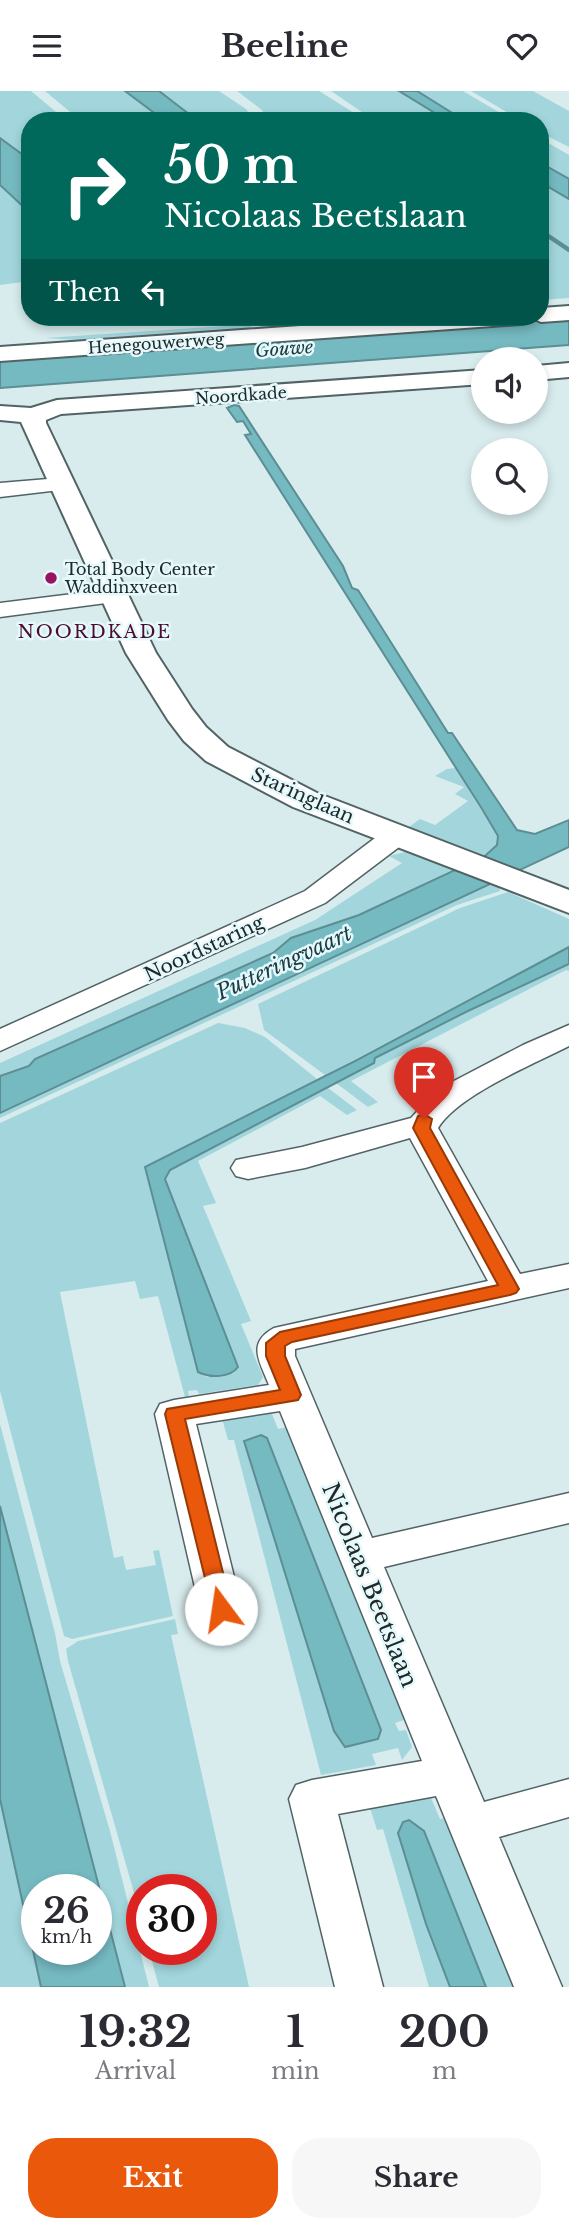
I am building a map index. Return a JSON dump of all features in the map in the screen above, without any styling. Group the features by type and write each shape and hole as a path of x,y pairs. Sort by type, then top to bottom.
{"street":[{"path":"549,314 569,313"},
{"name":"Henegouwerweg","path":"0,354 394,326"},
{"path":"548,372 569,370"},
{"name":"Noordkade","path":"0,413 34,416 57,407 471,378"},
{"name":"Staringlaan","path":"34,416 33,423 60,484 156,679 195,734 217,754 276,787 569,902"},
{"path":"0,490 60,484"},
{"path":"0,610 113,596"},
{"name":"Noordstaring","path":"0,1041 315,897 397,835"},
{"path":"569,1034 451,1097 424,1119 421,1128 510,1289 569,1276"},
{"path":"248,1168 305,1157 404,1128 421,1128"},
{"name":"Nicolaas Beetslaan","path":"510,1289 287,1337 276,1343 276,1356 538,1987"},
{"path":"221,1609 174,1414 292,1395"},
{"path":"358,1557 569,1508"},
{"path":"359,1987 312,1799 449,1775"},
{"path":"470,1825 569,1798"}],"shaded area":[{"path":"0,91 31,91 56,112 21,112 21,153 0,138"},
{"path":"45,91 125,91 153,112 70,112"},
{"path":"159,91 219,91 248,112 186,112"},
{"path":"237,91 319,91 353,112 263,112"},
{"path":"331,91 399,91 433,112 362,112"},
{"path":"417,91 463,91 499,112 451,112"},
{"path":"471,91 533,91 569,111 569,147 549,137 549,112 507,112"},
{"path":"549,144 569,155 569,179 549,168"},
{"path":"0,185 21,205 21,282 0,285"},
{"path":"549,187 569,199 569,298 549,299"},
{"path":"252,326 246,330 97,341 45,338"},
{"path":"455,768 498,837 497,845 485,856 409,827 420,819 435,825 468,801 455,794 464,787 435,776"},
{"path":"409,851 452,870 359,915 291,938 273,952 35,1059 29,1066 0,1076 0,1063 315,920 402,863 389,856"},
{"path":"488,884 499,887 500,891 457,905 0,1118 0,1113"},
{"path":"508,892 569,919 569,947 325,1075 264,1030 258,1004 460,908"},
{"path":"569,964 569,971 566,970 351,1081 378,1102 368,1107 336,1083 374,1063 375,1058"},
{"path":"218,1023 245,1028 265,1037 317,1079 145,1167 198,1372 207,1377 238,1367 165,1179 170,1170 328,1088 357,1110 347,1115 320,1096 198,1161 216,1203 203,1206 251,1321 241,1324 263,1377 258,1385 199,1394 197,1390 188,1391 189,1396 185,1397 158,1296 140,1299 135,1281 60,1292 114,1558 123,1556 126,1570 156,1565 153,1551 159,1550 173,1616 72,1639 64,1636 0,1391 0,1123"},
{"path":"263,1411 272,1414 278,1429 291,1426 410,1718 395,1723 399,1731 406,1730 412,1747 402,1760 398,1748 372,1754 376,1765 321,1775 234,1440 228,1440 222,1418","holes":["267,1438 381,1730 378,1739"]},
{"path":"0,1424 60,1661 126,1895 126,1965 144,1965 149,1987 125,1987 112,1937 112,1874 96,1874 0,1506"},
{"path":"0,1600 35,1874 21,1874 21,1965 59,1965 89,1987 0,1987"},
{"path":"175,1619 178,1634 171,1635 249,1987 159,1987 153,1965 217,1965 217,1874 129,1874 68,1661 66,1649 78,1641"},
{"path":"419,1796 431,1798 440,1819 451,1817 521,1987 486,1987 424,1831 409,1820 426,1924 450,1987 429,1987 383,1829 377,1830 370,1808"}],"water":[{"path":"125,91 159,91 186,112 153,112"},
{"path":"399,91 417,91 451,112 433,112"},
{"path":"0,138 21,153 21,205 0,185"},
{"path":"549,168 569,179 569,199 549,187"},
{"name":"Gouwe","path":"569,318 569,345 471,347 471,352 0,388 0,359 458,326 549,326 549,319"},
{"name":"Putteringvaart","path":"239,406 343,566 352,588 358,590 448,733 452,733 517,830 535,834 569,820 569,847 0,1113 0,1076 29,1066 35,1059 273,953 291,938 359,915 485,856 497,845 498,836 482,809 245,435 251,434 243,421 237,422 227,408"},
{"path":"569,947 569,964 375,1058 374,1063 170,1170 165,1179 238,1367 219,1376 198,1372 145,1167 355,1061"},
{"path":"261,1435 267,1438 381,1730 378,1739 345,1747 334,1731 244,1441"},
{"path":"0,1506 96,1874 21,1874 21,1895 0,1799"},
{"path":"409,1820 424,1831 486,1987 450,1987 426,1924 398,1833 403,1822"},
{"path":"112,1937 125,1987 41,1987 36,1965 112,1965"}],"waterway":[{"path":"549,236 569,250"}],"place":[{"name":"Total Body Center Waddinxveen","path":"51,578"}],"district":[{"name":"NOORDKADE","path":"95,632"}],"route":[{"path":"221,1609 174,1414 292,1395 276,1356 276,1343 287,1337 510,1289 421,1128 424,1119"}]}
